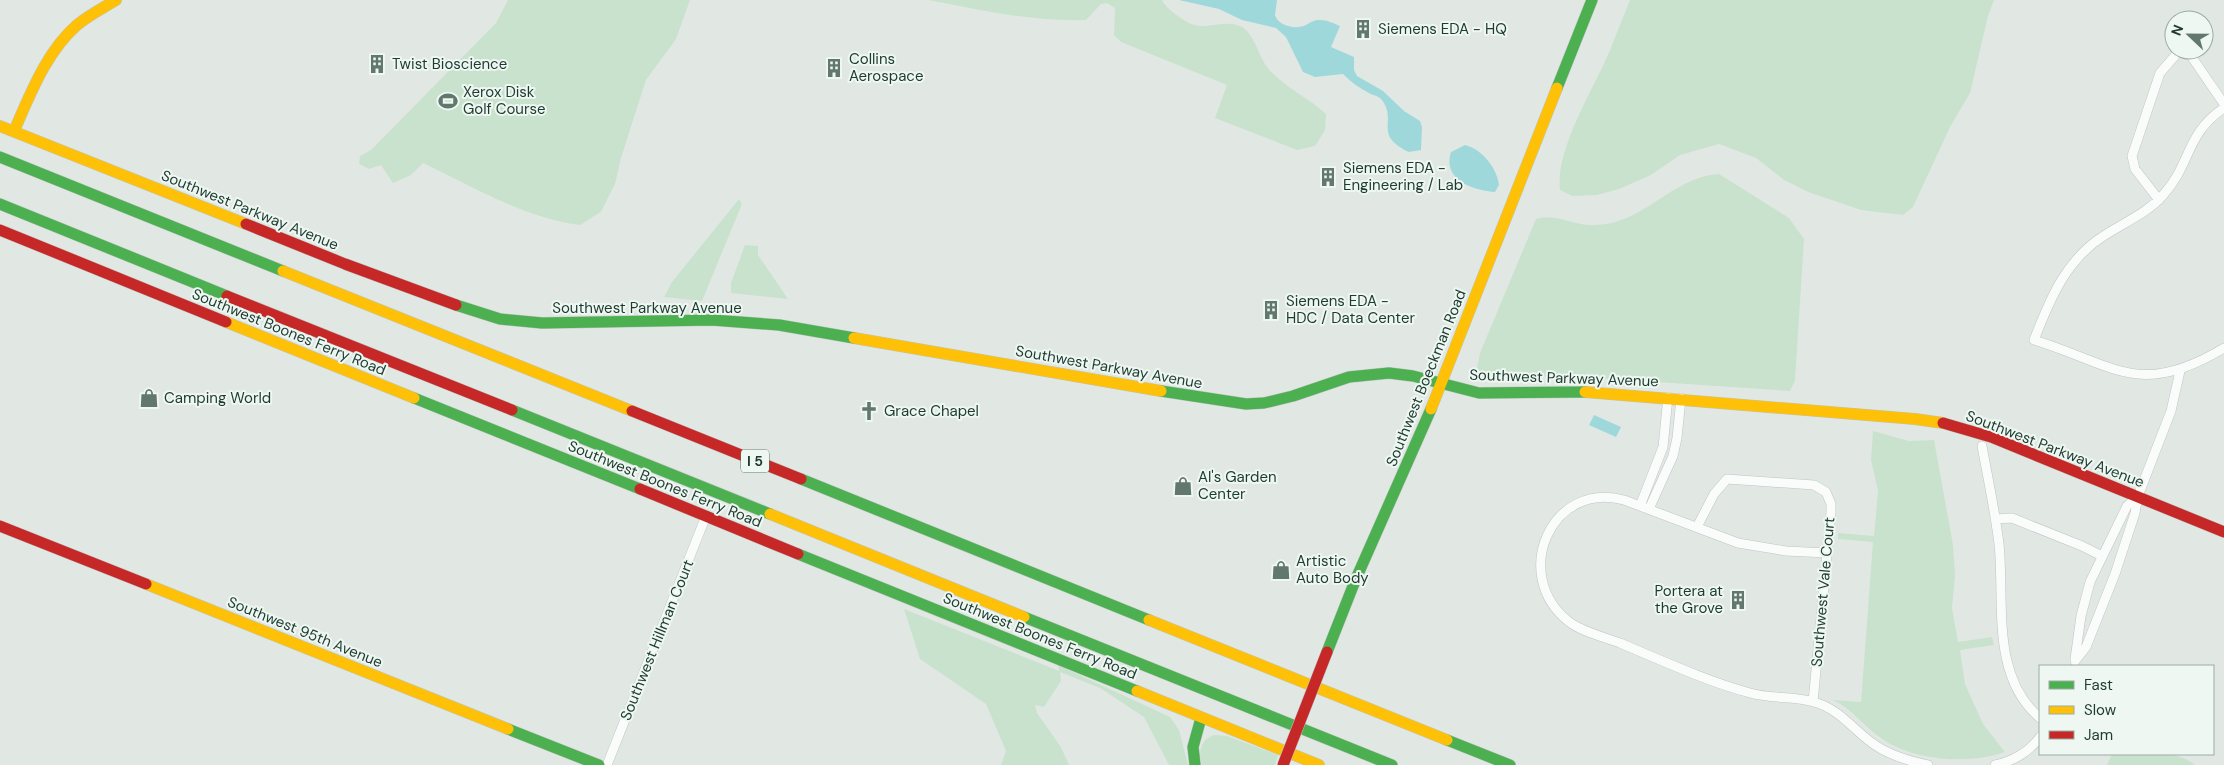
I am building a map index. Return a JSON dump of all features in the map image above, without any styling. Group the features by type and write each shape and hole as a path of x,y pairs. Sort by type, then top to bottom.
{"main road":[{"path":"14,132 31,95 52,58 74,28 116,0"},
{"name":"Southwest Boeckman Road","path":"1284,765 1355,581 1441,384 1592,0"},
{"name":"Southwest Parkway Avenue","path":"0,126 345,264 482,314 509,321 542,323 712,320 770,324 1246,404 1286,398 1324,384 1370,374 1400,374 1484,393 1560,391 1668,397 1890,416 1947,424 1991,437 2224,532"},
{"name":"I 5","path":"0,156 1510,765"},
{"path":"0,204 1392,765"},
{"name":"Southwest Boones Ferry Road","path":"0,230 308,357 1319,765"},
{"name":"Southwest 95th Avenue","path":"1,529 599,765"},
{"path":"1195,765 1192,747 1201,718"}],"street":[{"path":"2159,200 2135,169 2132,156 2160,73 2171,60"},
{"path":"2194,60 2224,104"},
{"path":"2224,108 2204,124 2196,136 2177,176 2159,200 2145,211 2103,236 2078,257 2054,292 2034,340 2117,371 2155,375 2180,371 2224,348"},
{"path":"2074,663 2086,647 2115,574 2136,514 2138,496 2170,411 2180,371"},
{"path":"1644,508 1663,447 1668,397"},
{"path":"1644,508 1673,456 1678,438 1681,398"},
{"path":"1982,446 2002,570 2000,613 2005,648 2018,692 2029,708 2039,717"},
{"name":"Southwest Vale Court","path":"1697,527 1718,488 1727,479 1814,486 1826,492 1831,504 1814,702"},
{"path":"1827,553 1760,548 1730,540 1613,496 1598,497 1575,504 1557,520 1546,537 1540,562 1542,584 1553,606 1574,625 1710,680 1752,694 1814,702 1843,717 1881,749 1908,760 1928,765"},
{"path":"2074,663 2085,594 2127,506 2138,496"},
{"name":"Southwest Hillman Court","path":"607,765 706,516"},
{"path":"1995,519 2012,518 2102,556"},
{"path":"1995,765 2006,763 2030,749 2039,738"}],"green space":[{"path":"508,0 690,0 676,39 646,80 621,158 615,184 601,212 580,225 560,222 520,209 423,163 411,175 393,183 381,165 369,169 359,164 360,156 371,150 496,23"},
{"path":"928,0 1162,0 1171,11 1191,24 1206,26 1234,24 1245,29 1273,74 1326,114 1325,130 1315,146 1297,150 1215,118 1227,85 1121,42 1114,35 1115,8 1107,3 1101,4 1086,20 1066,20 1007,15"},
{"path":"1630,0 1994,0 1988,16 1970,93 1950,127 1913,207 1903,215 1861,210 1808,192 1784,180 1756,158 1719,144 1680,155 1651,175 1619,189 1597,195 1572,196 1560,190 1560,175 1568,140 1607,57"},
{"path":"1719,174 1789,218 1804,239 1795,381 1790,391 1567,376 1499,378 1483,375 1477,368 1480,353 1536,219 1553,218 1589,225 1611,223 1641,211 1678,187 1691,181"},
{"path":"739,199 742,204 702,301 664,297 672,282"},
{"path":"745,245 758,246 758,255 788,299 731,293 731,283"},
{"path":"1873,431 1909,441 1934,440 1953,545 1955,575 1952,608 1958,642 1992,637 1994,645 1960,650 1965,684 1983,724 2005,752 1974,759 1957,759 1940,758 1906,751 1878,736 1851,712 1833,700 1861,702 1873,542 1838,539 1838,533 1874,536 1878,491 1871,460"},
{"path":"904,609 1059,671 1058,665 1170,717 1179,730 1188,765 1169,765 1144,717 1100,688 1060,672 1061,681 1044,707 1035,705 1037,713 1061,747 1069,765 1001,765 1006,751 986,704 920,659"},
{"path":"1214,735 1227,736 1278,755 1275,765 1202,765 1201,747 1209,737"},
{"path":"2112,755 2172,755 2187,759 2195,765 2107,765"}],"water":[{"path":"1179,0 1277,0 1275,15 1283,24 1297,27 1320,20 1340,26 1331,47 1354,57 1354,70 1357,76 1383,91 1404,111 1420,121 1422,127 1421,150 1409,152 1398,146 1391,139 1388,133 1386,108 1379,97 1358,87 1343,74 1315,77 1303,72 1286,37 1276,28 1242,20 1219,9"},
{"path":"1465,145 1483,155 1492,166 1499,185 1495,192 1478,189 1461,182 1451,170 1449,162 1451,152"},
{"path":"1594,415 1621,427 1616,437 1589,425"}],"traffic: fast":[{"path":"1557,88 1592,0"},
{"path":"0,157 283,271"},
{"path":"0,204 227,296"},
{"path":"456,305 500,319 542,323 712,320 779,325 854,338"},
{"path":"1161,391 1246,404 1264,403 1293,396 1349,377 1389,373 1413,376 1479,393 1585,392"},
{"path":"414,398 640,489"},
{"path":"1327,652 1355,581 1431,409"},
{"path":"512,410 770,514"},
{"path":"801,479 1149,620"},
{"path":"798,554 1137,691"},
{"path":"1024,617 1392,765"},
{"path":"1195,765 1193,747 1201,718"},
{"path":"508,729 599,765"},
{"path":"1447,740 1510,765"}],"traffic: slow":[{"path":"14,131 40,75 56,48 77,25 116,0"},
{"path":"1431,409 1557,88"},
{"path":"0,126 246,224"},
{"path":"283,271 632,411"},
{"path":"226,322 414,398"},
{"path":"854,338 1161,391"},
{"path":"1585,392 1915,419 1943,423"},
{"path":"770,514 1024,617"},
{"path":"146,584 508,729"},
{"path":"1149,620 1447,740"},
{"path":"1137,691 1319,765"}],"traffic: jam":[{"path":"246,224 345,264 456,305"},
{"path":"0,230 226,322"},
{"path":"227,296 512,410"},
{"path":"632,411 801,479"},
{"path":"1943,423 1991,437 2224,532"},
{"path":"640,489 798,554"},
{"path":"0,526 146,584"},
{"path":"1283,765 1327,652"}],"place":[{"name":"Siemens EDA - HQ","path":"1363,29"},
{"name":"Twist Bioscience","path":"377,64"},
{"name":"Collins Aerospace","path":"834,68"},
{"name":"Xerox Disk Golf Course","path":"448,101"},
{"name":"Siemens EDA - Engineering / Lab","path":"1328,177"},
{"name":"Siemens EDA - HDC / Data Center","path":"1271,310"},
{"name":"Camping World","path":"149,398"},
{"name":"Grace Chapel","path":"869,411"},
{"name":"Al's Garden Center","path":"1183,486"},
{"name":"Artistic Auto Body","path":"1281,570"},
{"name":"Portera at the Grove","path":"1738,600"}]}
